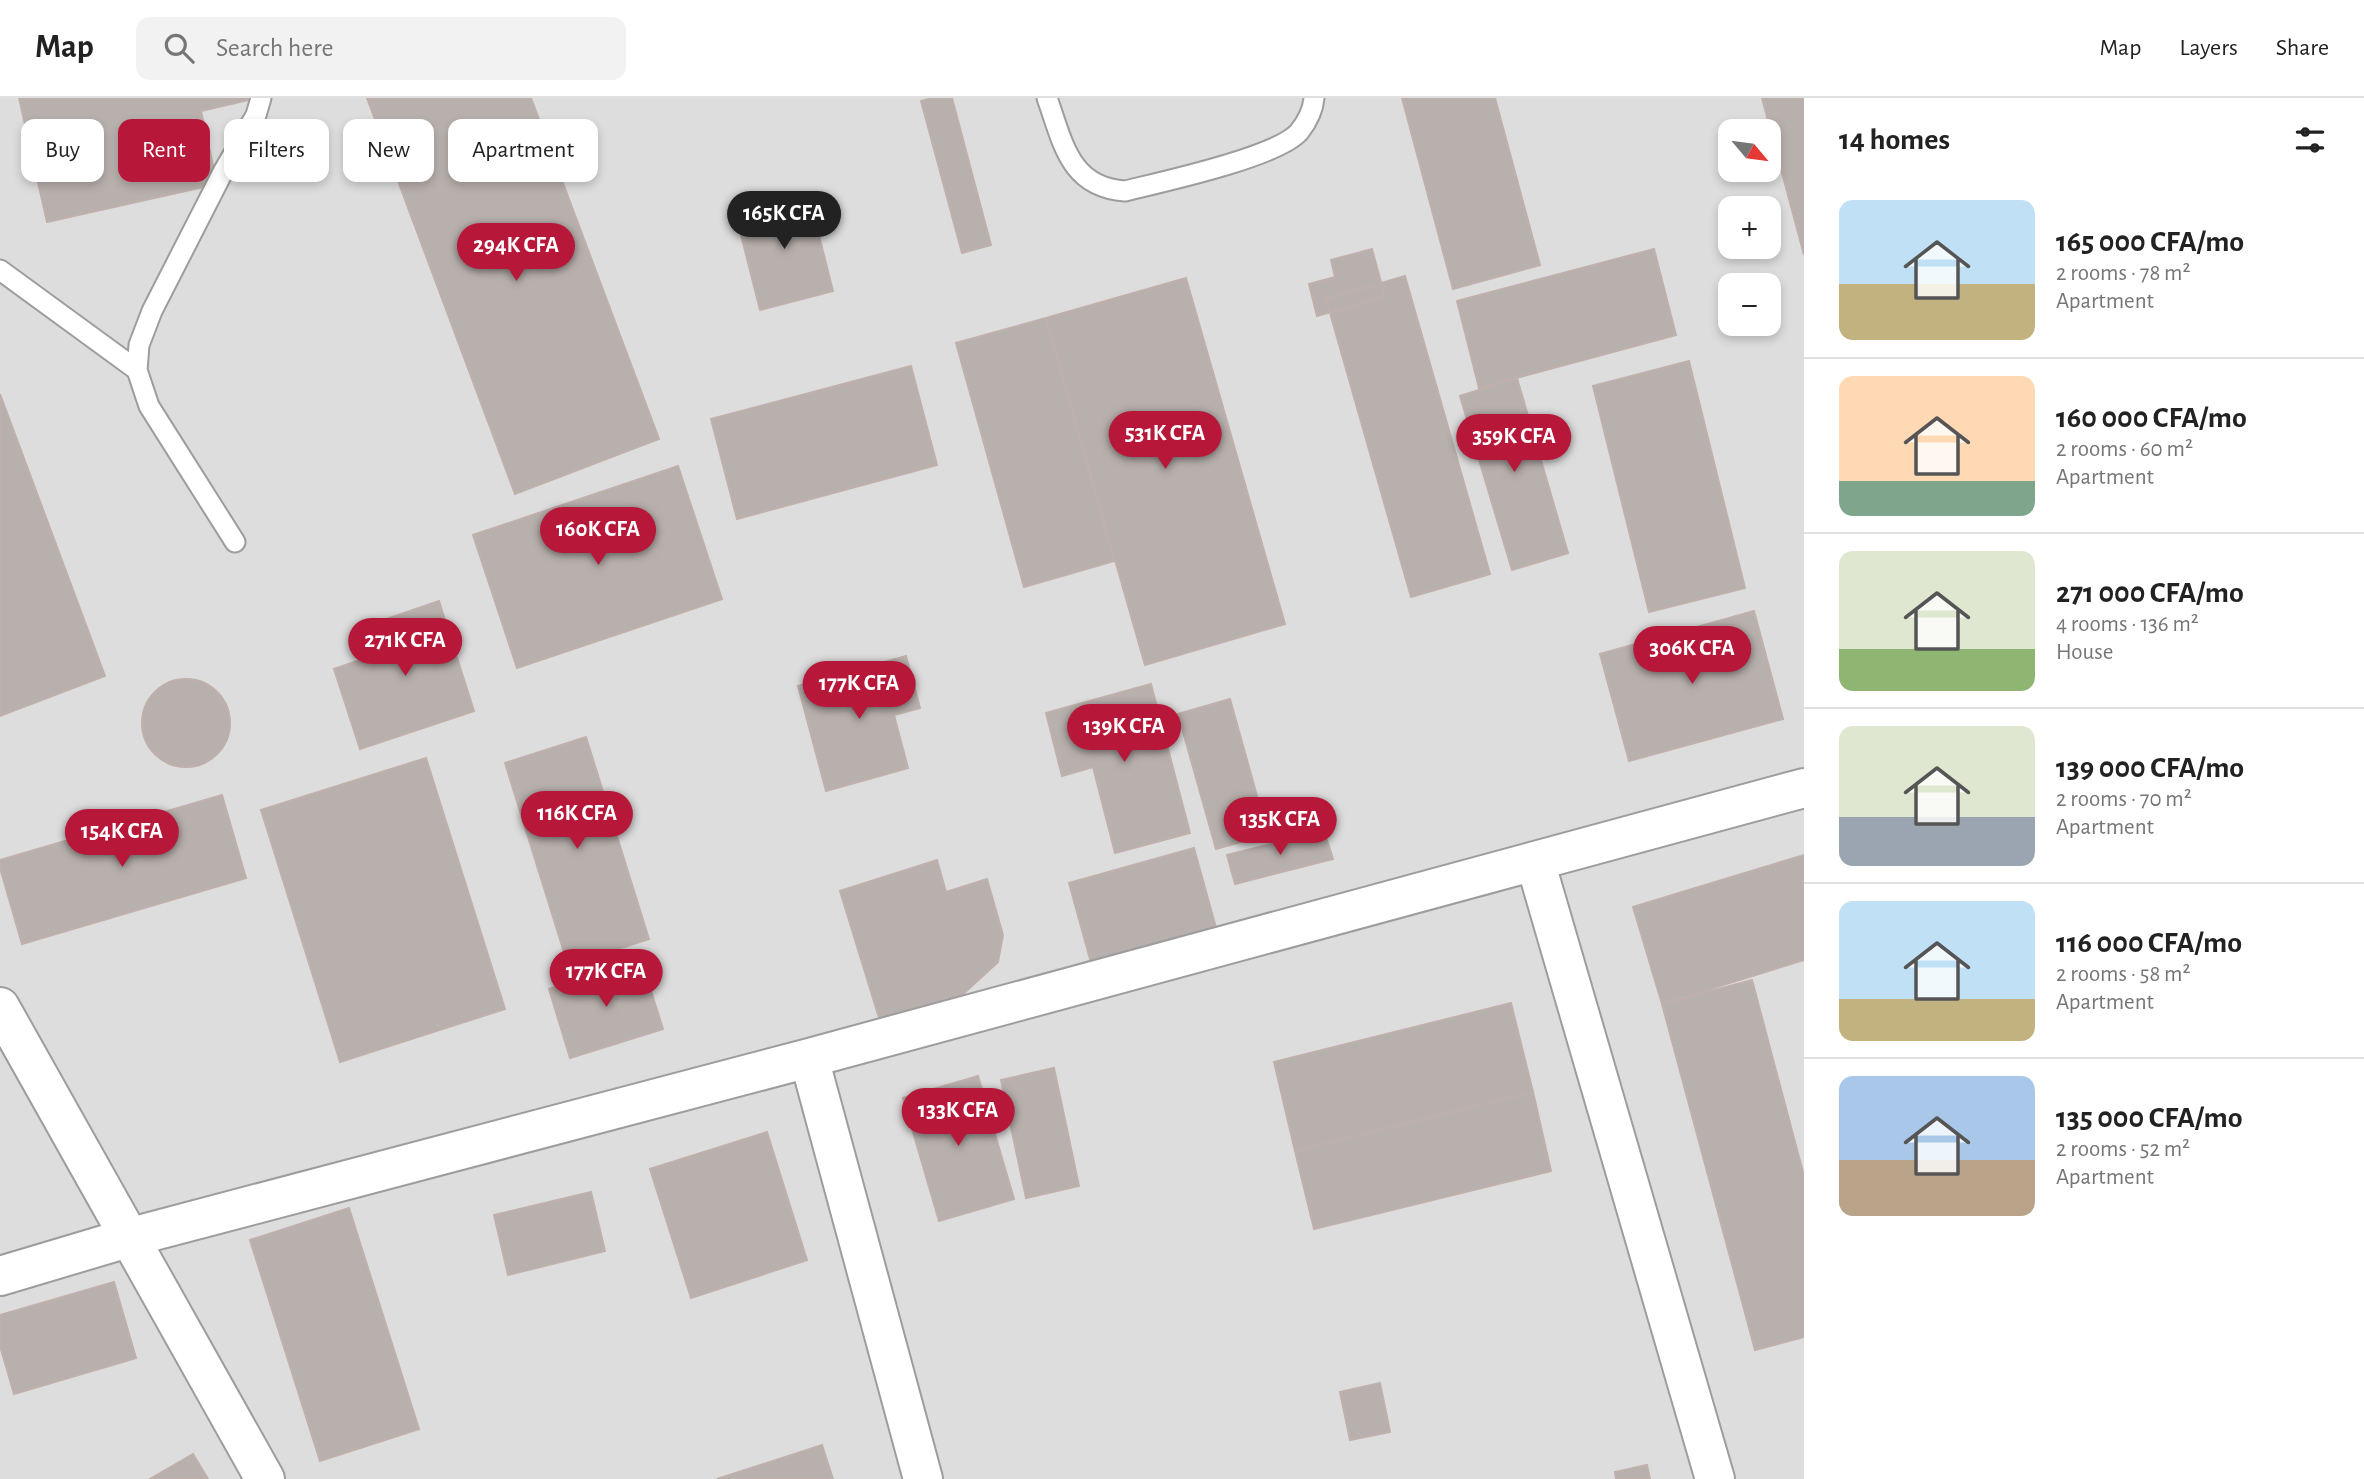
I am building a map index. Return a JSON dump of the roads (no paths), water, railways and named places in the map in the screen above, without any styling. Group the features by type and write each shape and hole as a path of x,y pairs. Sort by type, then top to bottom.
{"street":[{"path":"0,1276 131,1237 809,1058 1804,788"},
{"path":"1535,860 1715,1479"},
{"path":"0,1007 265,1479"},
{"path":"809,1058 923,1479"}],"lane":[{"path":"235,542 149,406 136,370 139,345 152,311 223,172 256,115 261,98"},
{"path":"1047,98 1070,160 1084,176 1108,190 1125,191 1267,152 1298,134 1313,109 1314,98"},
{"path":"0,270 136,370"}]}
